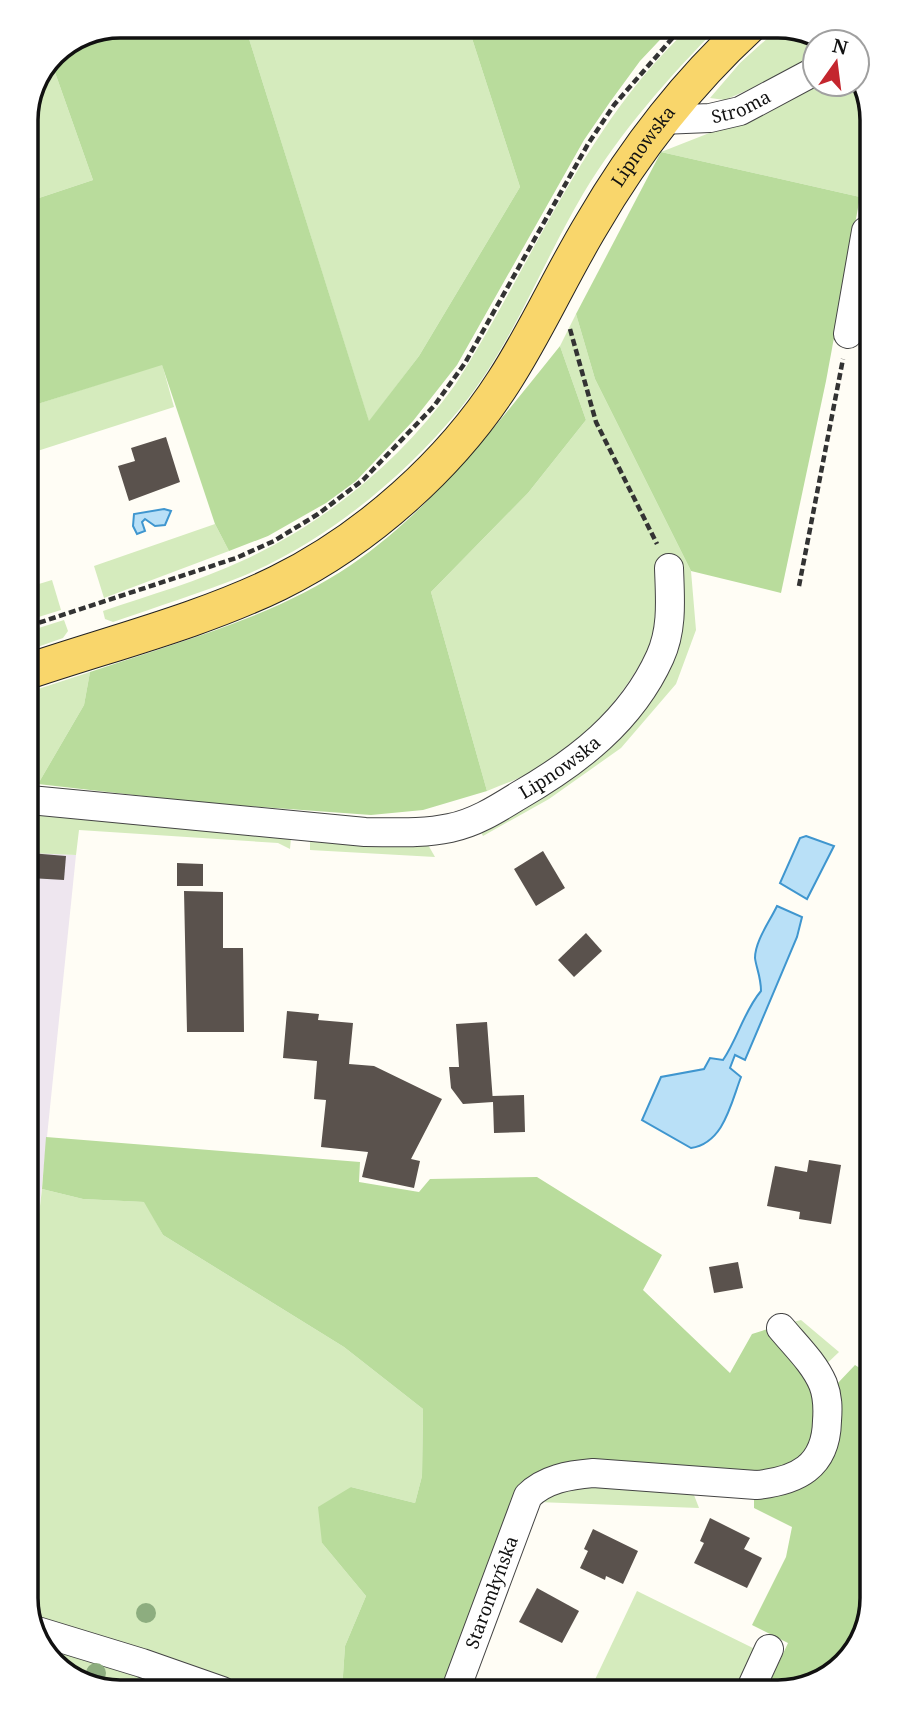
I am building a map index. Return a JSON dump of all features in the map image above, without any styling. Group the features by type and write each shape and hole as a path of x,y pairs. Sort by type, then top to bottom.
{"main road":[{"name":"Lipnowska","path":"39,668 245,597 287,578 347,541 407,492 459,443 503,383 598,213 661,120 738,39"}],"street":[{"name":"Stroma","path":"661,120 710,118 740,111 801,78"},
{"path":"848,334 860,265"},
{"name":"Lipnowska","path":"39,801 365,832 422,832 452,828 485,815 553,776 591,748 613,726 637,697 661,656 671,620 669,568"},
{"name":"Staromłyńska","path":"459,1680 528,1496 545,1484 571,1475 593,1473 756,1485 782,1483 808,1468 827,1436 828,1402 814,1369 781,1328"},
{"path":"47,1634 142,1662 190,1680"},
{"path":"755,1680 769,1649"}],"path":[{"path":"39,623 236,558 274,541 318,514 363,480 434,406 465,363 595,134 626,89 671,39"},
{"path":"559,284 580,376 596,422 669,568"},
{"path":"799,586 848,334"}],"shaded area":[{"path":"39,853 76,855 38,1222"}],"green space":[{"path":"121,38 249,38 369,421 419,356 520,187 472,39 661,39 640,61 584,140 457,365 413,421 356,481 326,503 268,536 229,551 215,524 162,365 39,404 39,198 93,180 55,71 67,59 89,45"},
{"path":"249,38 472,39 520,187 419,356 369,422"},
{"path":"678,39 707,39 664,85 613,148 583,194 495,359 459,410 413,460 361,506 274,562 227,582 113,622 105,619 103,611 227,568 305,527 360,486 411,439 455,385 590,151 653,65"},
{"path":"767,39 801,42 801,66 725,100 710,98 740,63"},
{"path":"55,71 93,180 39,198 39,115 41,99"},
{"path":"801,92 801,98 857,98 860,121 860,197 661,152 745,119"},
{"path":"661,152 860,197 826,381 781,593 691,571 595,379 576,314"},
{"path":"576,314 595,379 691,571 696,630 676,684 621,748 549,799 483,836 480,830 625,726 658,632 635,672 608,710 575,743 531,772 487,791 431,592 528,493 586,420 560,346"},
{"path":"560,346 586,420 528,493 431,592 487,791 423,810 371,815 204,803 39,784 84,705 90,672 224,627 321,584 351,565 410,518 488,435"},
{"path":"162,364 174,407 39,451 39,404"},
{"path":"215,524 229,551 104,598 94,566"},
{"path":"52,580 61,610 39,617 39,584"},
{"path":"64,620 68,631 63,638 39,647 39,628"},
{"path":"90,672 84,705 39,783 39,689"},
{"path":"39,815 291,838 290,849 278,843 79,830 76,855 39,853"},
{"path":"310,840 427,843 435,857 310,850"},
{"path":"46,1137 360,1162 359,1182 419,1192 430,1179 537,1177 662,1255 643,1290 730,1373 752,1334 771,1328 815,1382 818,1440 781,1476 588,1467 511,1503 444,1680 343,1680 345,1646 366,1596 322,1543 318,1507 351,1487 415,1503 422,1476 423,1409 344,1347 163,1235 144,1202 83,1199 42,1189"},
{"path":"42,1189 83,1199 145,1202 163,1235 344,1347 423,1409 422,1476 415,1503 351,1487 322,1543 366,1596 345,1646 343,1680 214,1680 43,1624 38,1598 38,1221"},
{"path":"801,1320 839,1352 820,1370 785,1324"},
{"path":"855,1365 860,1368 858,1620 847,1644 819,1669 794,1679 771,1680 788,1643 752,1625 786,1557 792,1527 754,1508 754,1492 809,1481 836,1385"},
{"path":"559,1485 684,1489 694,1495 699,1508 537,1502"},
{"path":"637,1591 757,1650 744,1680 595,1680"},
{"path":"55,1648 154,1680 115,1680 94,1676 71,1664"}],"water":[{"path":"164,509 171,511 165,525 155,526 145,519 142,522 145,531 137,534 133,526 134,514"},
{"path":"806,836 834,846 807,899 780,883 800,838"},
{"path":"777,906 802,917 797,937 745,1060 735,1055 730,1068 741,1077 725,1120 711,1138 702,1145 691,1148 642,1120 661,1077 704,1069 710,1058 723,1060 761,991 756,951"}],"building":[{"path":"166,437 180,482 129,501 118,466 135,461 131,448"},
{"path":"543,851 565,888 536,906 514,869"},
{"path":"39,854 66,856 64,880 38,878"},
{"path":"177,863 203,864 203,886 177,886"},
{"path":"184,891 223,892 223,948 243,948 244,1032 187,1032"},
{"path":"586,933 602,951 574,977 558,960"},
{"path":"287,1011 319,1014 318,1020 353,1023 349,1064 374,1066 442,1099 411,1159 420,1161 414,1188 362,1177 368,1152 321,1147 326,1100 314,1099 317,1061 283,1058"},
{"path":"487,1022 493,1096 524,1095 525,1132 494,1133 493,1102 463,1104 451,1088 449,1067 459,1067 456,1024"},
{"path":"809,1160 841,1165 831,1224 799,1219 800,1212 767,1206 775,1166 807,1172"},
{"path":"738,1262 743,1288 714,1293 709,1267"},
{"path":"710,1518 750,1538 744,1549 762,1558 747,1588 694,1563 704,1543 700,1541"},
{"path":"593,1529 638,1551 623,1584 606,1576 605,1580 580,1568 588,1551 584,1549"},
{"path":"537,1588 579,1611 562,1643 519,1622"}]}
